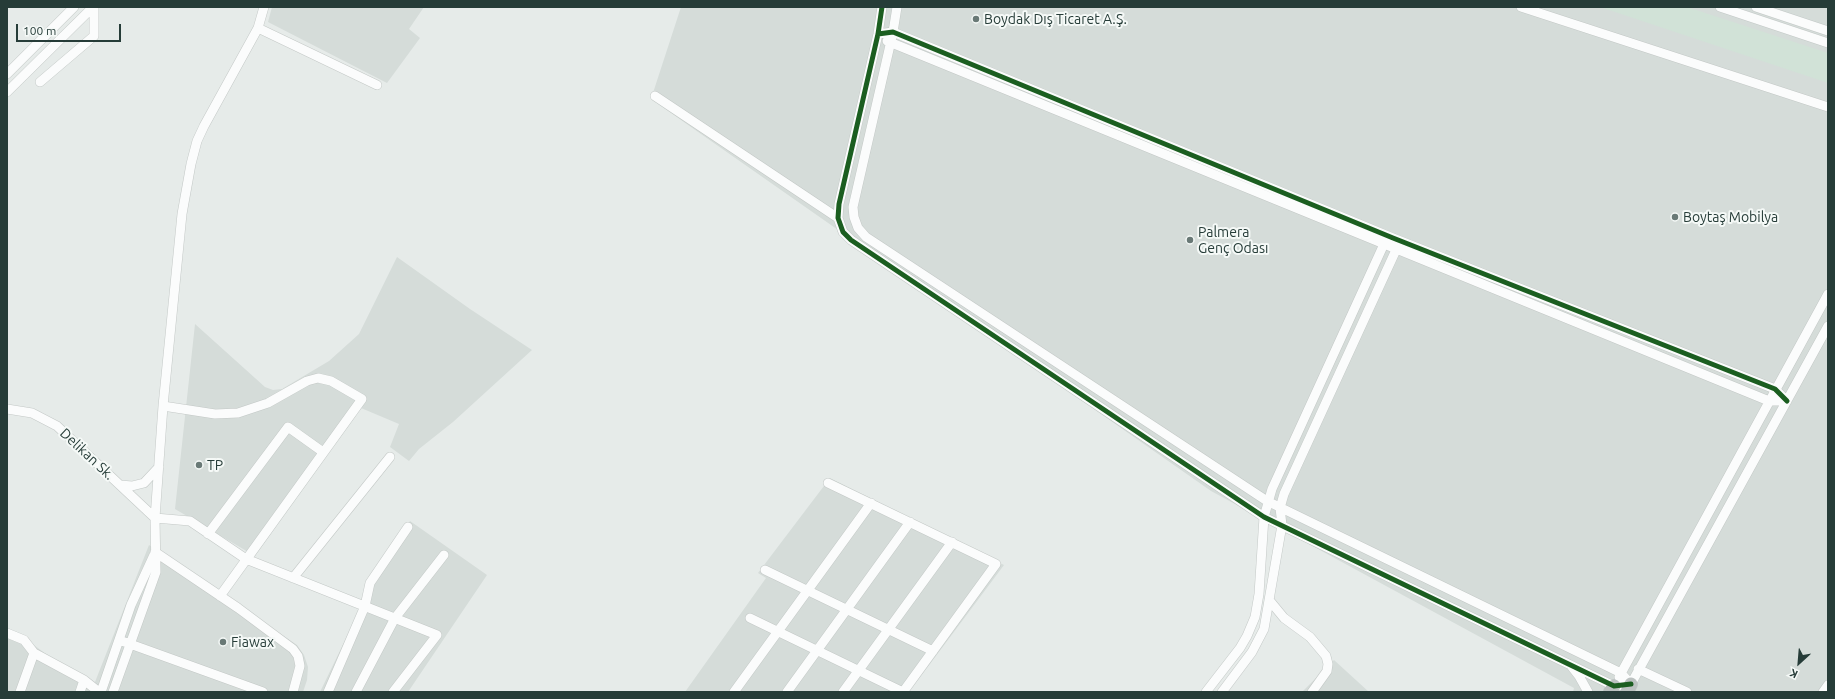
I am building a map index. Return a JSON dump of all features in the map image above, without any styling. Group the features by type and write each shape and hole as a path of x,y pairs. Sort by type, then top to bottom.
{"street":[{"path":"7,74 74,7"},
{"path":"40,82 94,36 94,7"},
{"path":"7,92 94,7"},
{"path":"113,692 156,572 155,518 163,406 182,214 194,153 204,126 258,28 264,7"},
{"path":"882,7 878,34 839,204 838,218 843,232 856,243 1264,516 1570,665 1612,689 1629,688"},
{"path":"897,7 893,32 853,207 854,217 858,228 866,237 1267,501 1621,673 1629,688"},
{"path":"1521,7 1828,107"},
{"path":"1720,7 1828,43"},
{"path":"1756,7 1828,31"},
{"path":"258,28 377,85"},
{"path":"878,34 893,32 1393,238 1775,389 1786,401"},
{"path":"878,34 890,44 1396,250 1769,400 1786,401"},
{"path":"655,96 838,218"},
{"path":"1206,692 1244,642 1255,617 1264,516 1267,501 1384,244 1393,238"},
{"path":"1222,692 1257,644 1266,625 1282,525 1280,508 1287,487 1396,250 1393,238"},
{"path":"1612,689 1828,294"},
{"path":"1629,688 1638,669 1828,326"},
{"path":"163,406 216,414 238,413 268,403 307,381 318,378 327,380 362,399 220,596"},
{"name":"Delikan Sk.","path":"7,409 32,413 57,426 155,518"},
{"path":"208,534 288,427 323,452"},
{"path":"293,578 390,457"},
{"path":"120,485 132,486 144,483 159,467"},
{"path":"750,618 903,692 996,564 828,483"},
{"path":"734,692 871,503"},
{"path":"155,518 190,521 246,559 437,635 394,692"},
{"path":"787,692 910,522"},
{"path":"328,692 365,606 370,582 408,527"},
{"path":"843,692 952,542"},
{"path":"155,552 220,596 296,652 300,659 300,666 293,692"},
{"path":"7,633 24,640 34,653 84,680 100,692 131,605 155,552"},
{"path":"356,692 395,618 444,555"},
{"path":"765,570 933,651"},
{"path":"1270,601 1284,618 1310,637 1326,656 1328,664 1327,671 1312,692"},
{"path":"119,640 263,692"},
{"path":"20,692 34,653"},
{"path":"1570,665 1579,676 1588,692"},
{"path":"1638,669 1687,692"},
{"path":"80,692 84,680"},
{"path":"1823,692 1828,685"}],"shaded area":[{"path":"272,7 424,7 409,29 420,38 387,83 268,22"},
{"path":"681,7 1828,7 1828,692 1573,692 1574,688 1211,491 651,99"},
{"path":"397,257 470,309 532,350 453,422 419,449 409,461 390,447 399,424 361,408 255,556 175,509 195,324 265,387 273,390 282,389 329,361 359,334"},
{"path":"830,478 1004,565 909,692 685,692 766,578 758,573"},
{"path":"410,521 487,575 408,692 320,692 365,599"},
{"path":"149,545 297,645 304,655 308,667 307,680 303,692 7,692 7,630 95,682"},
{"path":"1334,660 1369,692 1302,692"}],"green space":[{"path":"1600,7 1687,7 1828,53 1828,83"}],"cycle path":[{"path":"882,7 878,34 839,204 838,218 843,232 851,240 1264,517 1614,686 1631,684"},
{"path":"878,34 893,32 1393,238 1775,389 1787,401"}],"place":[{"name":"Boydak Dış Ticaret A.Ş.","path":"976,19"},
{"name":"Boytaş Mobilya","path":"1675,217"},
{"name":"Palmera Genç Odası","path":"1190,240"},
{"name":"TP","path":"199,465"},
{"name":"Fiawax","path":"223,642"}]}
